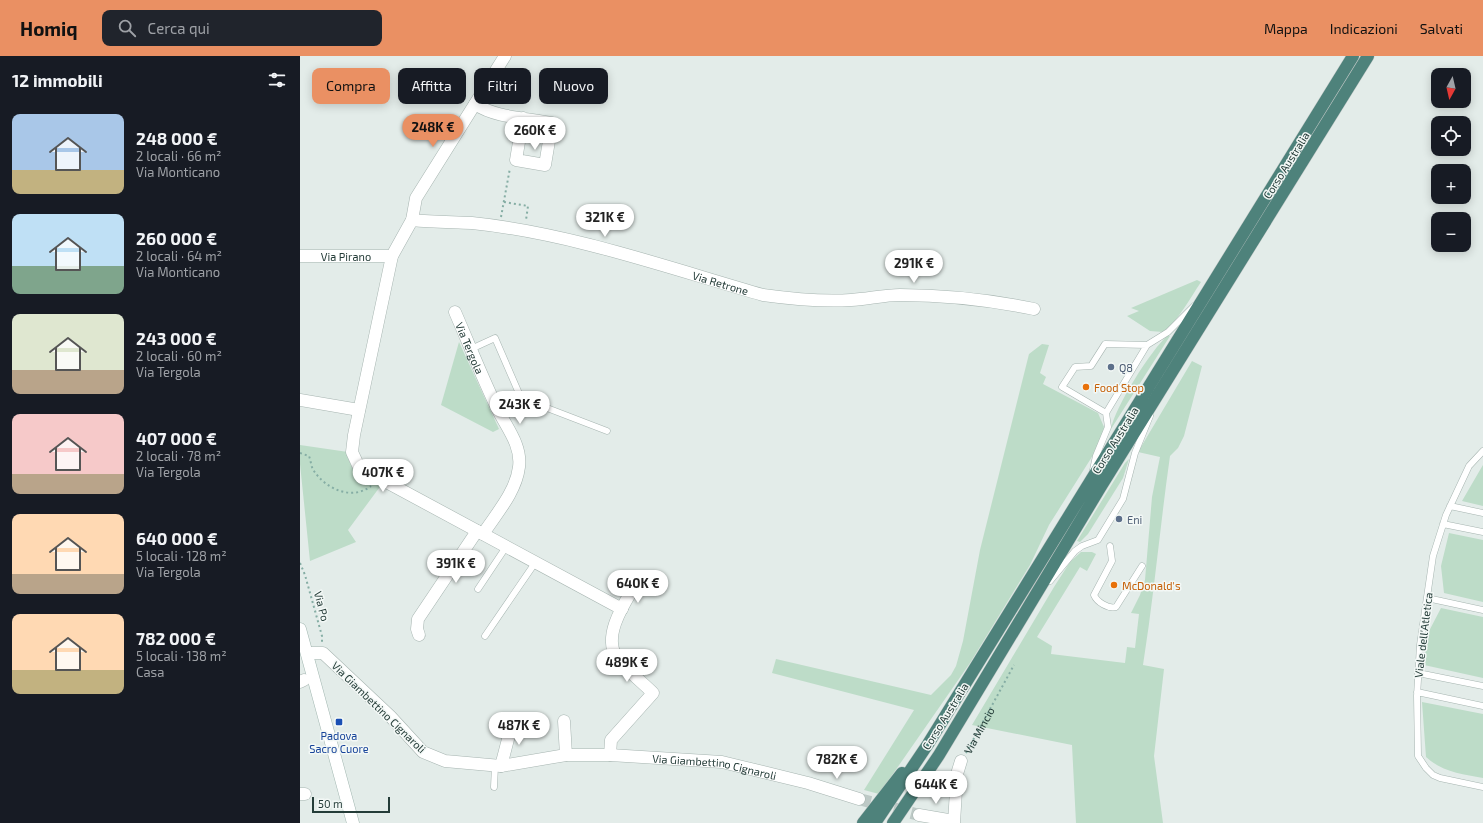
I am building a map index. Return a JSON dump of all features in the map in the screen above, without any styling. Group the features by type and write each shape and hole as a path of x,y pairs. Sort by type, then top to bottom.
{"highway":[{"name":"Corso Australia","path":"875,823 928,744 1353,56"},
{"name":"Corso Australia","path":"894,823 909,802 1100,488 1368,56"},
{"path":"863,823 892,785 928,744"},
{"path":"899,823 909,802"}],"street":[{"path":"498,68 505,56"},
{"path":"523,118 516,160 545,165 552,123 486,111 475,104 416,198 412,220 392,256 359,410 352,452 358,465 380,478 622,609"},
{"name":"Via Retrone","path":"412,220 472,224 532,233 585,245 763,295 792,299 851,300 899,295 944,297 989,300 1034,309"},
{"name":"Via Pirano","path":"300,256 392,256"},
{"name":"Via Tergola","path":"420,635 417,629 418,619 511,491 519,467 519,454 515,442 497,408 455,312"},
{"path":"300,400 359,410"},
{"path":"610,755 611,740 653,693 616,656 613,648 613,634 622,609 634,587"},
{"path":"300,629 353,823"},
{"name":"Via Giambettino Cignaroli","path":"307,653 323,653 390,716 423,752 445,761 498,766 566,754 610,755 722,762 808,783 859,799"},
{"path":"498,766 513,720"},
{"path":"564,721 566,754"},
{"name":"Via Mincio","path":"954,823 957,774 961,761"},
{"path":"919,815 948,820 954,823"}],"lane":[{"path":"1091,478 1096,456 1108,427 1106,413 1147,346 1168,332 1206,295"},
{"path":"471,349 496,338 521,398"},
{"path":"1106,413 1062,387 1075,367 1091,366 1105,344 1147,346"},
{"path":"497,408 521,398 607,430"},
{"path":"1036,595 1075,551 1082,546 1098,540 1123,499 1136,453 1146,430 1154,403"},
{"name":"Viale dell'Atletica","path":"1483,451 1469,466 1450,506 1433,556 1420,645 1417,692 1418,756 1426,768 1433,775 1440,778 1483,786"},
{"path":"1450,506 1483,513"},
{"path":"1443,524 1483,532"},
{"path":"1110,546 1112,561 1094,595 1096,600 1112,608 1116,607 1142,566"},
{"path":"478,589 506,547"},
{"path":"485,636 535,563"},
{"path":"1427,598 1483,610"},
{"path":"1418,673 1483,686"},
{"path":"1417,692 1483,706"},
{"path":"494,787 498,766"}],"path":[{"path":"500,223 511,163 516,160"},
{"path":"504,202 528,206 525,226"},
{"path":"300,453 309,456 312,469 334,490 342,492 362,492 370,488 380,478"},
{"name":"Via Po","path":"300,563 305,575 322,636 323,653"},
{"name":"Via Mincio","path":"961,761 1014,665"}],"green space":[{"path":"1197,280 1201,282 1188,302 1169,327 1163,332 1150,331 1127,316 1139,311 1131,308"},
{"path":"1168,335 1170,336 1111,429 1119,407 1135,379 1152,353"},
{"path":"459,342 499,429 493,432 441,405"},
{"path":"1042,344 1049,345 1040,373 1046,377 1043,384 1098,413 1104,427 1103,434 1095,452 1049,525 1030,565 970,663 879,794 864,790 914,710 772,673 776,659 931,695 951,675 956,666 963,641 980,550 1029,354"},
{"path":"1192,361 1202,366 1184,436 1178,448 1170,456 1143,665 1164,669 1154,756 1163,823 1076,823 1072,745 972,725 1054,587 1070,562 1081,552 1092,552 1096,554 1087,571 1080,567 1037,637 1052,646 1051,654 1125,663 1127,647 1135,648 1139,614 1131,613 1140,595 1145,580 1152,497 1160,457 1138,452"},
{"path":"300,445 348,452 347,456 353,469 382,484 348,530 356,542 310,561 300,464"},
{"path":"1129,459 1123,478 1088,534 1080,542 1077,541 1125,463"},
{"path":"1483,465 1483,506 1462,501 1480,470"},
{"path":"1449,533 1483,540 1483,602 1444,593 1441,566"},
{"path":"1441,608 1483,617 1483,678 1424,665 1427,635"},
{"path":"1422,702 1483,714 1483,778 1460,774 1446,769 1432,762 1426,757"}],"tunnel":[{"path":"859,799 919,815"}],"place":[{"name":"Q8","path":"1111,367"},
{"name":"Food Stop","path":"1086,387"},
{"name":"Eni","path":"1119,519"},
{"name":"McDonald's","path":"1114,585"},
{"name":"Padova Sacro Cuore","path":"339,722"}]}
